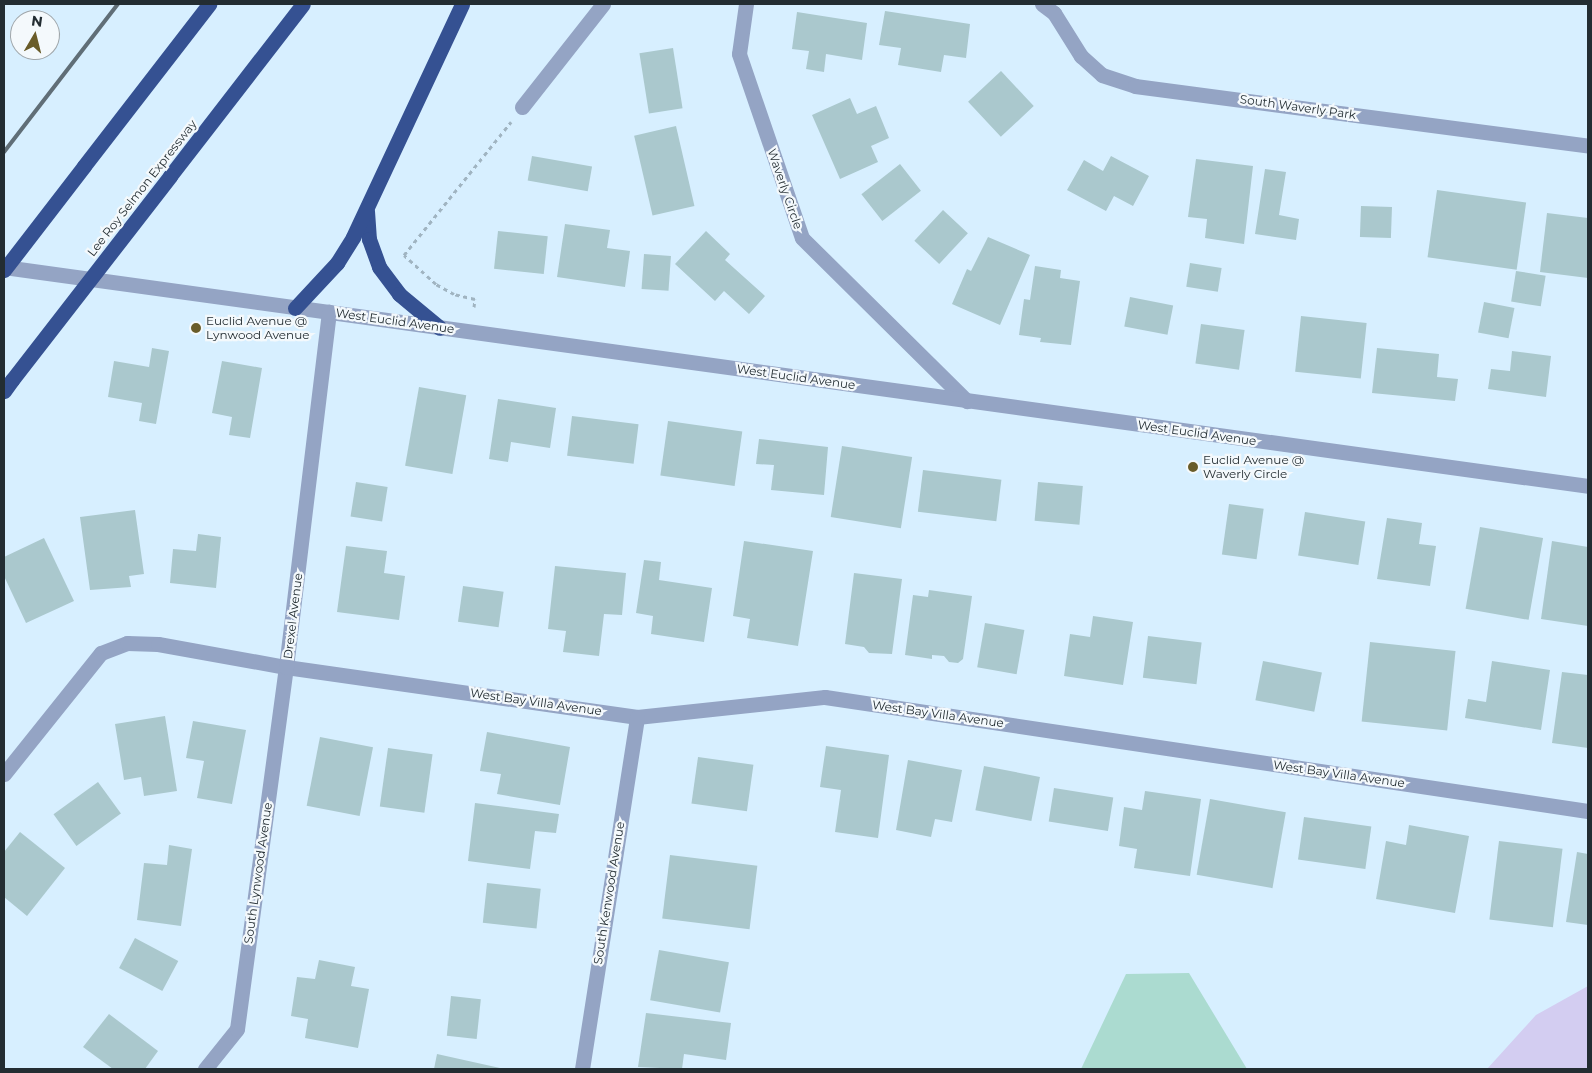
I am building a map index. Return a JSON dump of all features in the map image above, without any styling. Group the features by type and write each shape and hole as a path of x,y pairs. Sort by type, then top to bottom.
{"highway":[{"path":"4,269 209,4"},
{"name":"Lee Roy Selmon Expressway","path":"8,386 303,4"},
{"path":"295,308 337,263 367,210 462,4"},
{"path":"367,210 369,239 379,267 399,294 440,328"}],"street":[{"path":"522,107 603,4"},
{"name":"Waverly Circle","path":"746,4 739,54 802,238 967,401"},
{"name":"South Waverly Park","path":"1042,4 1054,13 1081,56 1102,75 1135,86 1588,146"},
{"name":"West Euclid Avenue","path":"4,269 329,312 1588,486"},
{"name":"Drexel Avenue","path":"4,774 101,652 127,644 158,644 286,667 329,312"},
{"name":"West Bay Villa Avenue","path":"286,667 637,717 825,697 1588,811"},
{"name":"South Lynwood Avenue","path":"205,1069 237,1029 286,667"},
{"name":"South Kenwood Avenue","path":"582,1069 637,717"}],"path":[{"path":"474,307 475,299 454,294 436,284 404,255 522,107"}],"shaded area":[{"path":"1189,973 1247,1069 1081,1069 1126,974"},
{"path":"1588,986 1588,1069 1487,1069 1536,1015"}],"building":[{"path":"885,11 970,24 966,58 944,55 941,72 898,65 901,48 879,45"},
{"path":"797,12 867,23 862,60 826,54 824,72 806,69 809,51 792,49"},
{"path":"673,48 683,108 649,114 639,53"},
{"path":"1001,71 1034,106 1001,137 968,102"},
{"path":"850,98 857,114 876,106 889,138 871,146 878,162 840,179 812,115"},
{"path":"676,126 694,206 653,216 634,136"},
{"path":"532,156 592,167 588,191 528,181"},
{"path":"1111,156 1149,176 1133,206 1114,196 1106,211 1067,190 1084,160 1103,171"},
{"path":"1196,159 1253,166 1244,244 1205,238 1207,219 1188,217"},
{"path":"900,164 921,191 882,221 861,194"},
{"path":"1265,169 1286,172 1279,215 1299,219 1296,240 1255,234"},
{"path":"1437,190 1526,203 1517,270 1428,257"},
{"path":"1361,206 1392,207 1391,238 1360,237"},
{"path":"943,210 968,233 939,264 914,241"},
{"path":"1547,213 1588,218 1588,278 1540,272"},
{"path":"565,224 610,230 607,248 630,251 625,287 557,277"},
{"path":"498,231 548,236 544,274 494,269"},
{"path":"706,231 730,254 725,260 765,296 749,314 724,291 715,301 675,264"},
{"path":"988,237 1030,255 1000,325 952,304 967,269 971,271"},
{"path":"644,254 671,256 668,291 642,289"},
{"path":"1190,263 1222,268 1218,292 1186,287"},
{"path":"1035,266 1061,270 1060,278 1080,281 1071,345 1040,342 1041,338 1019,335 1024,299 1030,300"},
{"path":"1516,271 1546,276 1541,306 1511,302"},
{"path":"1130,297 1173,305 1167,335 1124,326"},
{"path":"1484,302 1514,308 1509,338 1478,332"},
{"path":"1301,316 1367,323 1361,379 1295,372"},
{"path":"1201,324 1245,330 1239,370 1195,364"},
{"path":"152,348 169,351 156,424 139,421 142,403 108,397 114,361 149,367"},
{"path":"1377,348 1439,354 1437,377 1458,379 1455,401 1372,393"},
{"path":"1512,351 1551,356 1546,397 1488,389 1491,369 1510,371"},
{"path":"222,361 262,368 250,438 229,435 232,417 212,413"},
{"path":"419,387 466,395 452,474 405,466"},
{"path":"498,399 556,408 550,448 511,442 508,462 489,459"},
{"path":"572,416 639,424 634,464 567,456"},
{"path":"668,421 742,431 735,486 660,475"},
{"path":"759,439 828,447 824,495 771,490 774,465 756,464"},
{"path":"842,446 912,457 901,528 831,517"},
{"path":"923,470 1001,480 996,521 918,512"},
{"path":"356,482 388,487 382,522 351,517"},
{"path":"1038,482 1083,486 1079,525 1035,521"},
{"path":"1229,504 1264,509 1257,559 1222,555"},
{"path":"135,510 144,574 129,576 131,587 90,590 80,517"},
{"path":"1305,512 1365,522 1358,565 1298,555"},
{"path":"1387,518 1422,523 1419,544 1436,546 1430,586 1377,579"},
{"path":"1480,527 1543,538 1529,620 1466,609"},
{"path":"198,534 221,537 216,588 170,583 173,549 196,551"},
{"path":"44,538 74,601 26,623 4,576 4,557"},
{"path":"744,541 813,551 798,646 747,638 750,619 733,616"},
{"path":"1552,541 1588,547 1588,626 1541,619"},
{"path":"346,546 387,551 384,573 405,576 399,620 337,612"},
{"path":"644,560 661,562 659,580 712,588 704,642 651,634 653,616 636,613"},
{"path":"555,566 626,573 622,615 604,614 599,656 563,652 566,631 548,629"},
{"path":"854,573 902,579 892,654 869,653 864,647 845,644"},
{"path":"463,586 504,592 499,627 458,622"},
{"path":"929,590 972,596 963,659 958,663 949,662 944,656 932,655 932,659 905,655 913,595 928,597"},
{"path":"1093,616 1133,622 1123,685 1064,676 1070,634 1090,637"},
{"path":"985,623 1024,630 1017,674 977,667"},
{"path":"1148,636 1202,643 1196,684 1143,678"},
{"path":"1370,642 1456,651 1447,731 1362,722"},
{"path":"1263,661 1322,672 1314,712 1255,700"},
{"path":"1492,661 1550,670 1541,730 1465,718 1468,699 1486,702"},
{"path":"1562,672 1588,675 1588,748 1552,743"},
{"path":"165,716 177,791 144,796 141,777 124,780 115,724"},
{"path":"193,721 246,730 232,804 197,798 204,761 186,758"},
{"path":"487,732 570,747 560,805 497,794 501,774 480,771"},
{"path":"320,737 373,747 360,816 307,806"},
{"path":"826,746 889,755 878,838 835,832 841,790 820,787"},
{"path":"388,748 433,754 424,813 380,806"},
{"path":"698,757 753,765 747,811 691,804"},
{"path":"908,760 962,770 952,822 935,819 931,837 896,830"},
{"path":"984,766 1040,777 1031,821 975,810"},
{"path":"98,782 121,814 76,846 54,814"},
{"path":"1054,788 1113,797 1108,831 1049,822"},
{"path":"1145,791 1201,799 1190,876 1134,868 1137,849 1119,846 1124,807 1142,810"},
{"path":"1210,799 1286,812 1272,888 1197,875"},
{"path":"475,803 559,814 556,833 535,831 530,869 468,861"},
{"path":"1304,817 1371,826 1365,869 1298,860"},
{"path":"1409,825 1469,836 1455,913 1376,899 1386,841 1406,845"},
{"path":"20,832 65,868 27,916 4,897 4,852"},
{"path":"1499,841 1563,849 1553,927 1489,919"},
{"path":"169,845 192,849 181,926 137,920 144,863 167,865"},
{"path":"1577,852 1588,854 1588,925 1566,922"},
{"path":"670,855 757,866 750,929 662,919"},
{"path":"487,883 541,889 537,928 483,923"},
{"path":"135,938 178,961 162,991 119,968"},
{"path":"659,950 729,962 720,1013 650,1000"},
{"path":"319,960 355,967 351,986 369,989 358,1048 305,1038 308,1019 291,1016 297,977 315,979"},
{"path":"451,996 481,999 477,1039 447,1036"},
{"path":"646,1013 731,1023 726,1060 684,1054 682,1069 638,1067"},
{"path":"109,1014 158,1051 145,1069 113,1069 83,1047"},
{"path":"437,1054 500,1068 500,1069 434,1069"}],"railway":[{"path":"4,152 118,4"}],"place":[{"name":"Euclid Avenue @ Lynwood Avenue","path":"196,328"},
{"name":"Euclid Avenue @ Waverly Circle","path":"1193,467"}]}
